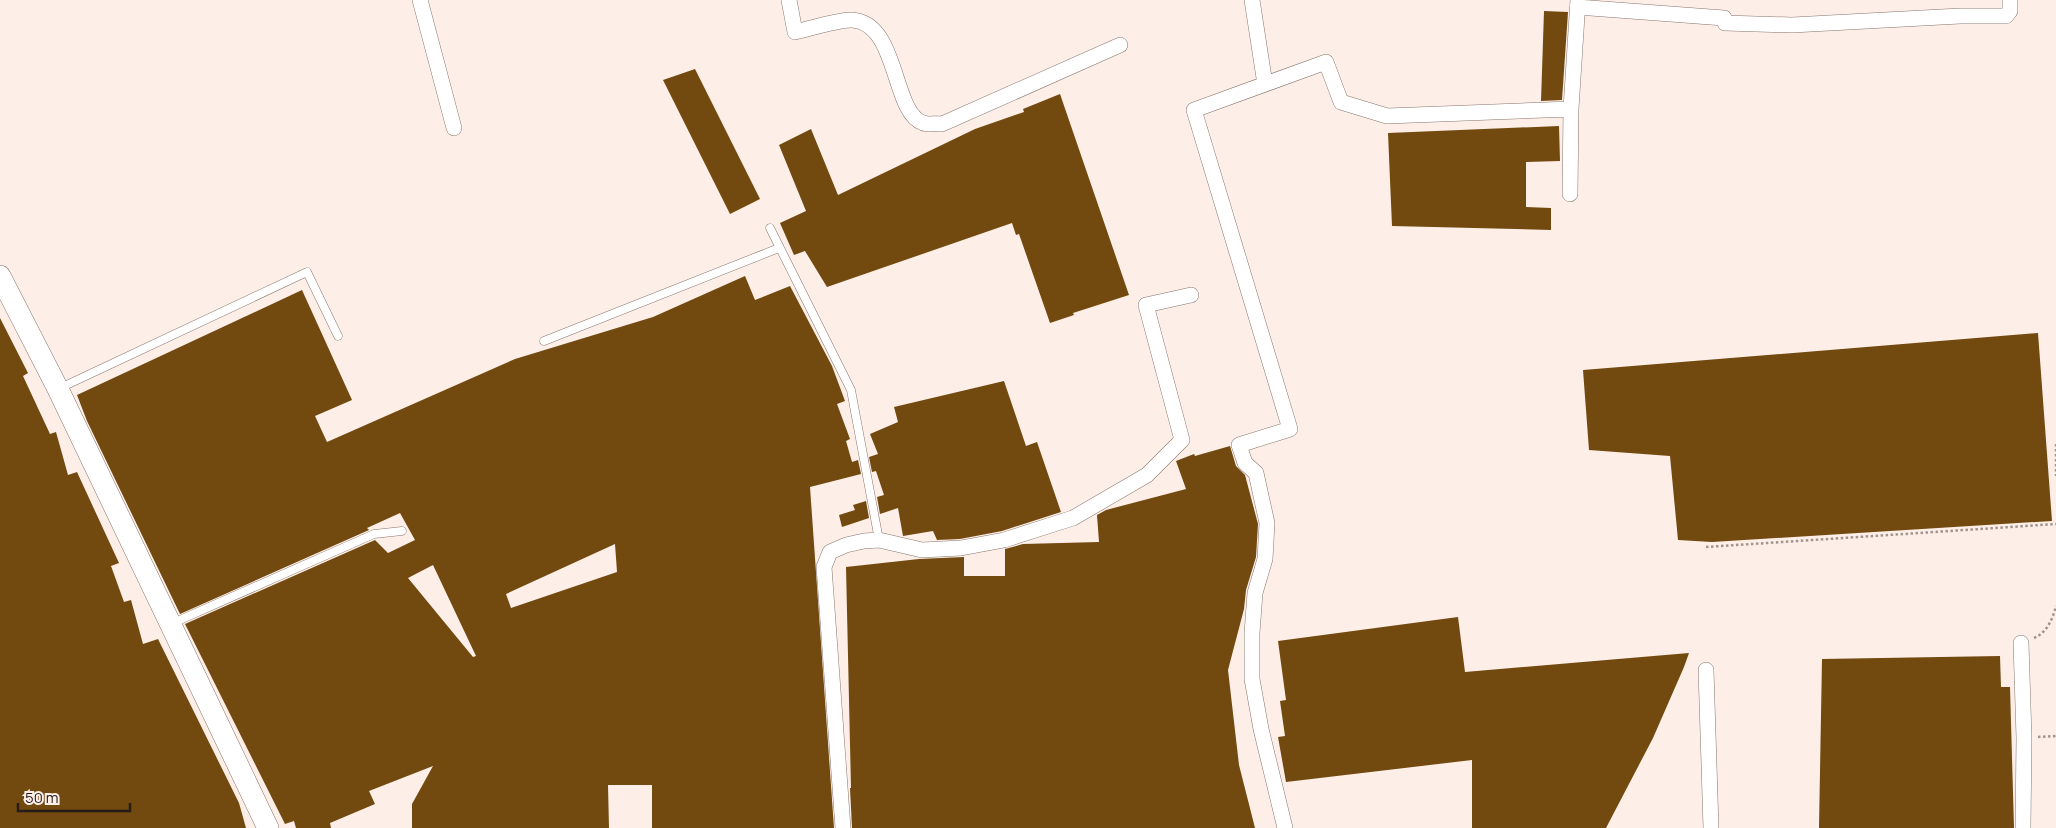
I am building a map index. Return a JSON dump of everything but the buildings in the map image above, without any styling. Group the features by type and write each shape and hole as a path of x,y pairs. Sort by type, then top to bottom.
{"street":[{"path":"420,0 454,128"},
{"path":"789,0 795,32 852,20 868,24 881,37 911,115 923,123 942,124 1120,45"},
{"path":"1252,0 1265,84"},
{"path":"1570,194 1571,109 1578,3 1724,18 1725,23 1792,25 1960,16 2006,16 2010,11 2010,0"},
{"path":"1285,828 1261,729 1252,679 1254,594 1265,559 1267,523 1256,473 1245,463 1239,445 1290,429 1194,110 1326,62 1341,102 1386,116 1571,109"},
{"path":"0,276 58,389 268,828"},
{"path":"843,828 824,567 830,552 846,545 864,541 879,540 922,550 961,548 1004,540 1072,518 1147,474 1182,440 1146,305 1191,295"},
{"path":"2021,643 2023,828"},
{"path":"1706,670 1711,828"}],"lane":[{"path":"770,228 851,390 879,540"},
{"path":"544,340 779,248"},
{"path":"58,389 307,272 338,336"},
{"path":"169,624 374,534 402,531"}],"path":[{"path":"2056,444 2056,476"},
{"path":"1706,547 2056,524"},
{"path":"2021,643 2040,636 2053,619 2056,606"}]}
